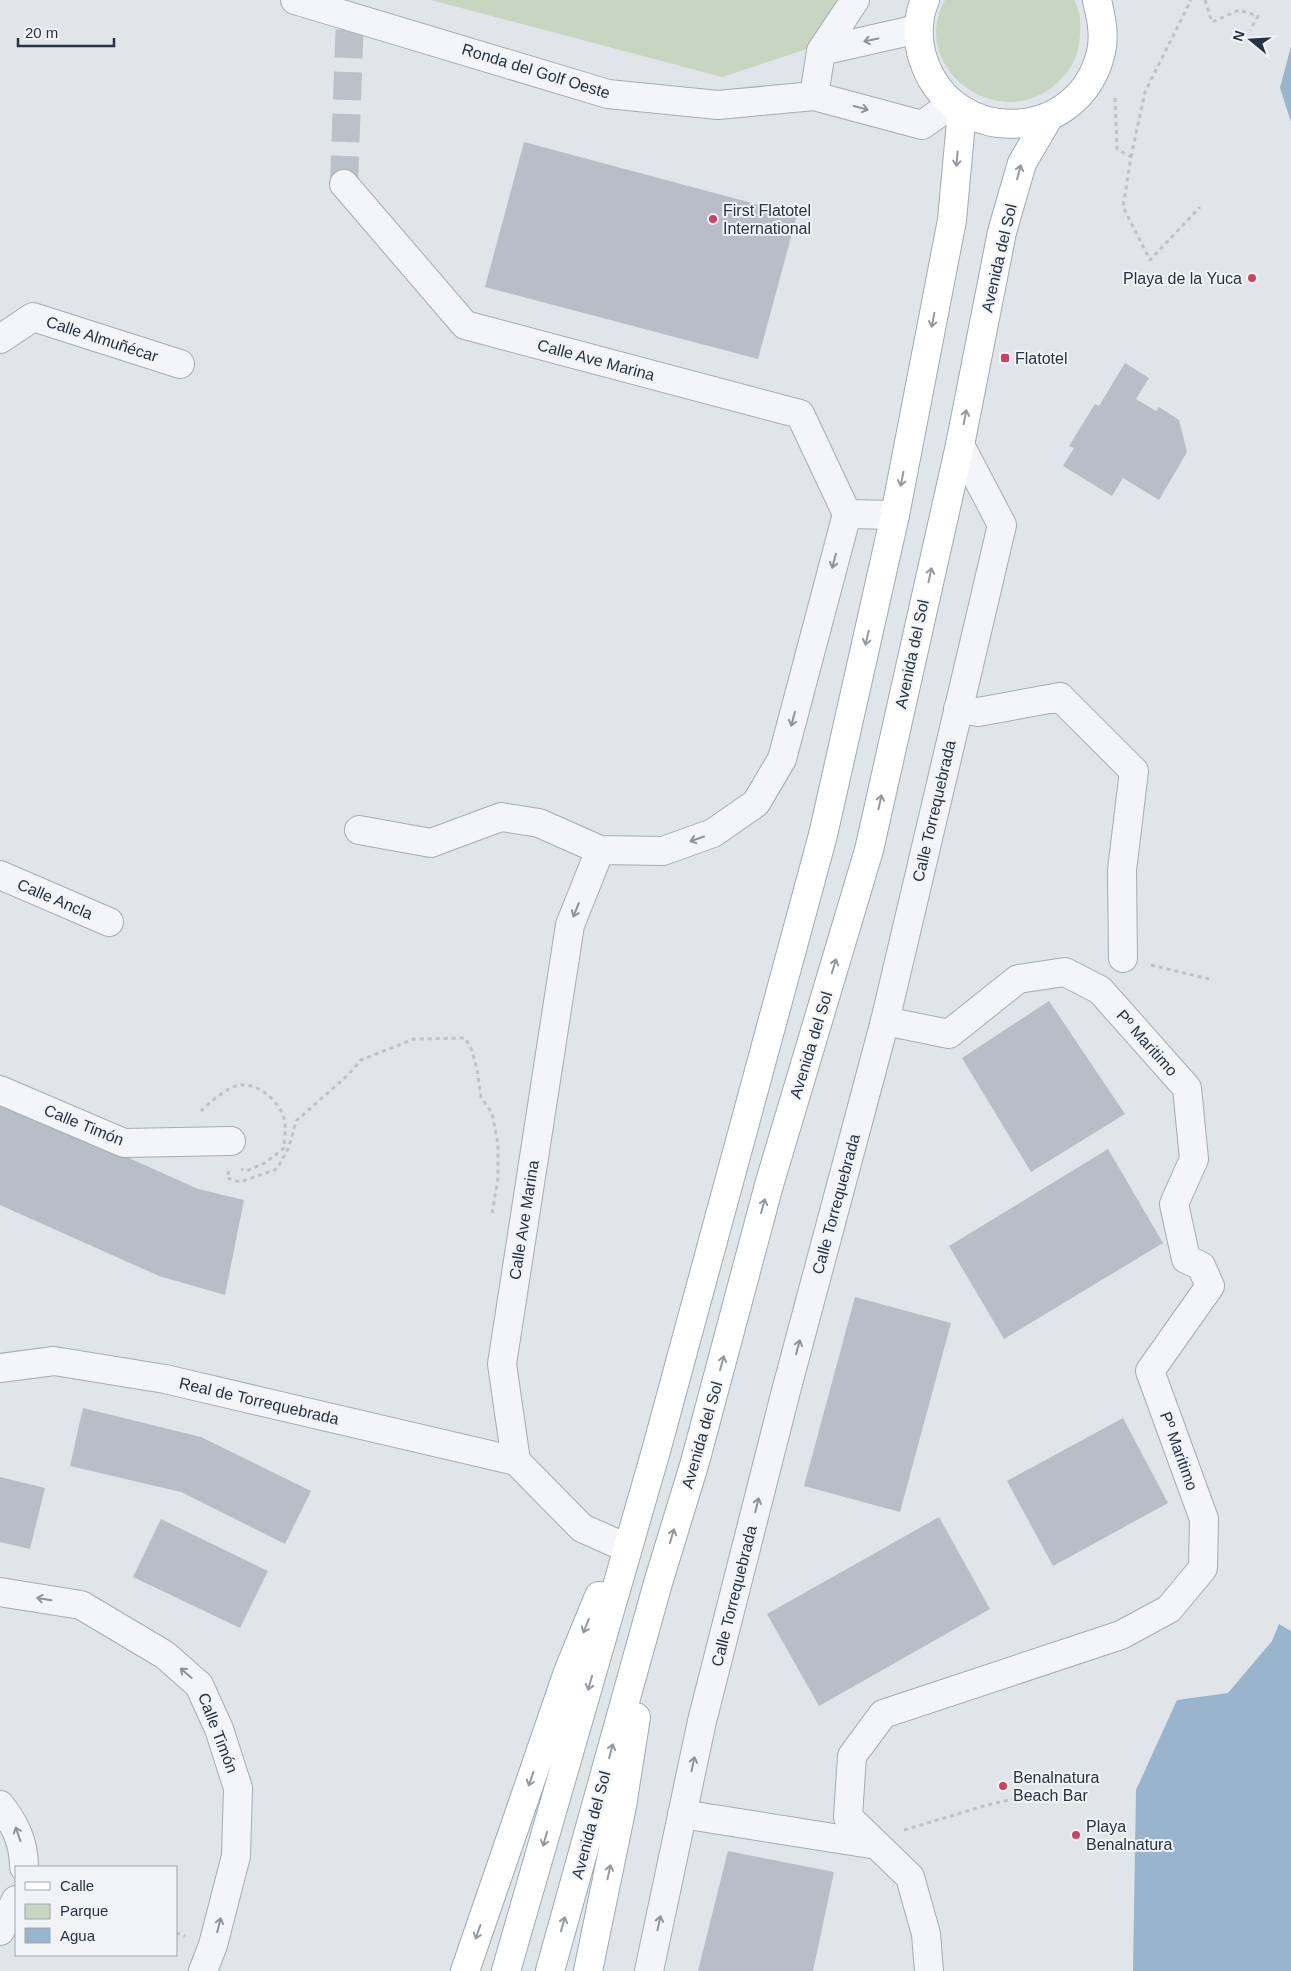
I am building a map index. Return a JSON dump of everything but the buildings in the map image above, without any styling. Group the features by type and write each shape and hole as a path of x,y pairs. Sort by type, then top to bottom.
{"main road":[{"path":"925,0 918,30 920,50 927,71 938,89 957,108 989,123 1019,125 1049,117 1073,101 1091,78 1101,52 1103,23 1097,0"},
{"path":"506,1971 656,1451 823,835 895,515 952,220 957,108"},
{"name":"Avenida del Sol","path":"550,1971 658,1583 695,1462 769,1185 869,850 960,445 1007,215 1022,163 1049,117"},
{"path":"465,1971 568,1672 656,1451"},
{"path":"588,1971 622,1806 658,1583"}],"street":[{"name":"Ronda del Golf Oeste","path":"295,0 608,94 718,105 814,96 922,125 957,108"},
{"path":"814,96 820,51 855,0"},
{"path":"820,51 918,30"},
{"name":"Calle Ave Marina","path":"344,184 465,325 800,414 847,514"},
{"name":"Calle Almuñécar","path":"0,338 33,317 180,364"},
{"name":"Calle Torrequebrada","path":"649,1971 702,1721 786,1391 885,1021 1002,525 960,445"},
{"path":"359,830 431,843 501,817 539,823 600,850 663,850 713,833 756,803 782,759 847,514 895,515"},
{"path":"958,709 978,712 1060,697 1134,771 1122,870 1123,958"},
{"name":"Calle Ave Marina","path":"516,1461 502,1364 570,925 600,850"},
{"name":"Calle Ancla","path":"0,875 109,922"},
{"name":"Pº Maritimo","path":"885,1021 949,1034 1018,979 1065,972 1100,990 1187,1088 1194,1159 1174,1204 1186,1259 1201,1266 1210,1286 1150,1371 1204,1519 1202,1568 1169,1609 1120,1635 884,1714 852,1756 848,1817 910,1877 926,1934 929,1971"},
{"name":"Calle Timón","path":"0,1090 124,1144 231,1153"},
{"name":"Real de Torrequebrada","path":"0,1368 54,1361 165,1379 516,1461"},
{"path":"516,1461 582,1528 620,1545"},
{"name":"Calle Timón","path":"0,1592 81,1605 165,1655 200,1685 219,1729 238,1788 236,1856 214,1945 203,1971"},
{"path":"0,1805 14,1823 24,1852 24,1866"},
{"path":"682,1814 877,1845"},
{"path":"0,1931 15,1902"}],"path":[{"path":"1192,0 1145,92 1130,157 1123,207 1150,260 1200,207"},
{"path":"1205,0 1212,22 1239,10 1258,16 1250,30"},
{"path":"1114,93 1117,149 1130,157"},
{"path":"1123,958 1209,979"},
{"path":"231,1153 227,1178 240,1182 276,1169 289,1147 296,1121 348,1075 361,1060 414,1039 465,1038 471,1048 475,1062 481,1097 492,1113 498,1144 498,1179 492,1220"},
{"path":"877,1845 906,1830 1016,1798"}],"green space":[{"path":"431,0 842,0 810,48 722,77"},
{"path":"945,0 1074,0 1080,16 1080,39 1074,61 1057,83 1034,97 1010,102 986,98 965,87 949,70 938,49 937,25"}],"water":[{"path":"1291,46 1291,122 1280,88"},
{"path":"1279,1624 1291,1631 1291,1971 1133,1971 1136,1790 1177,1700 1228,1693 1272,1641"}],"tunnel":[{"path":"344,184 350,15"}],"place":[{"name":"First Flatotel International","path":"713,219"},
{"name":"Playa de la Yuca","path":"1252,278"},
{"name":"Flatotel","path":"1005,358"},
{"name":"Benalnatura Beach Bar","path":"1003,1786"},
{"name":"Playa Benalnatura","path":"1076,1835"}]}
